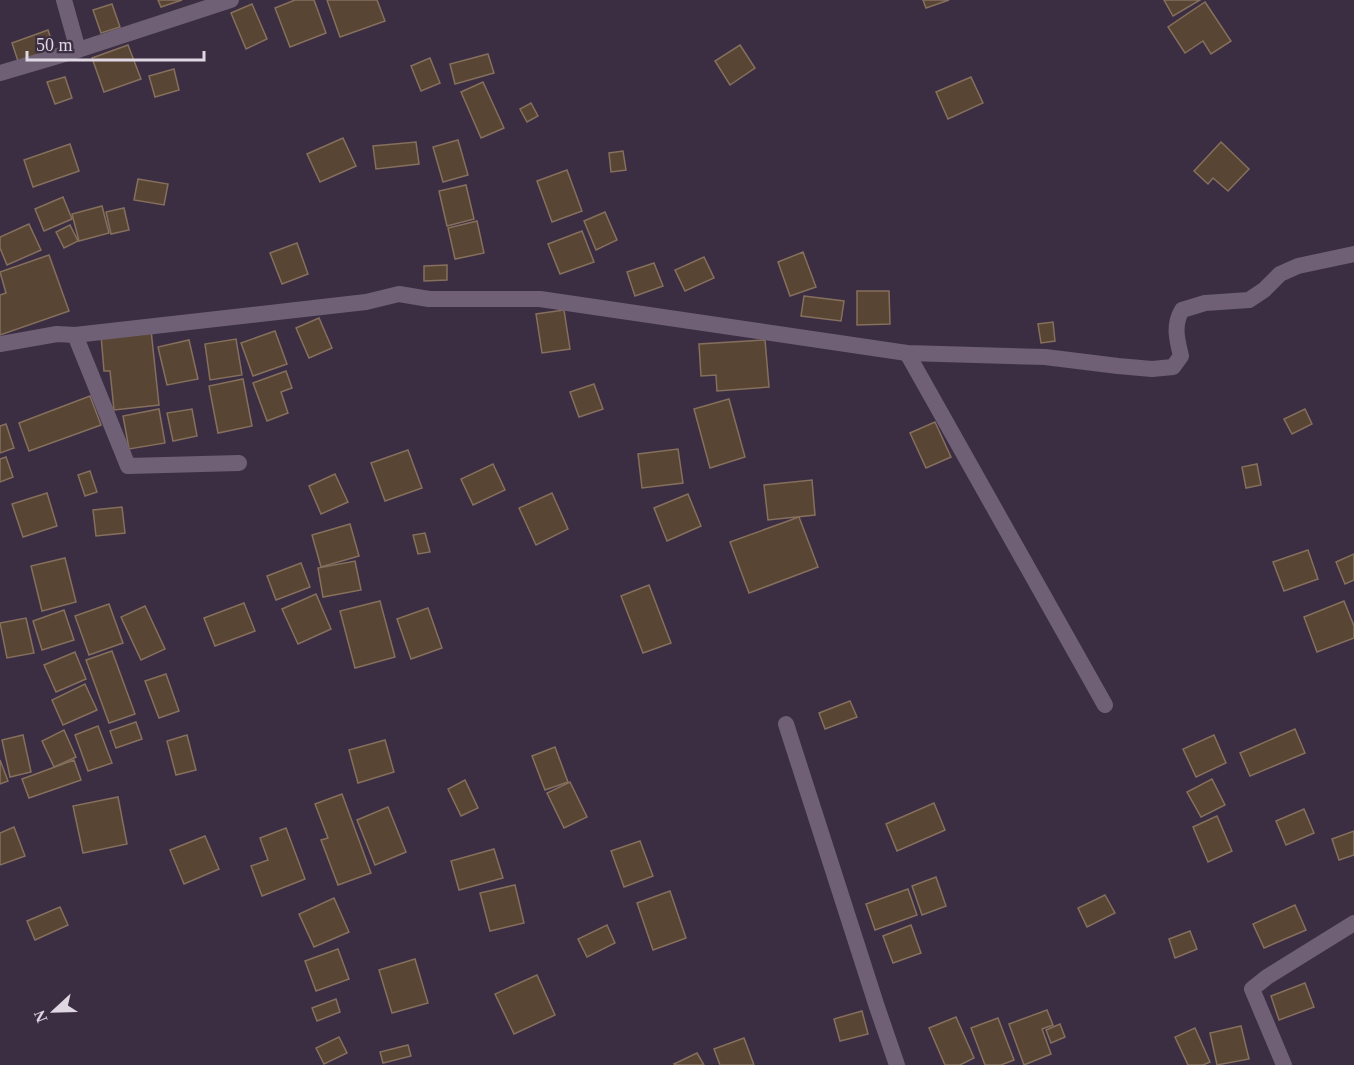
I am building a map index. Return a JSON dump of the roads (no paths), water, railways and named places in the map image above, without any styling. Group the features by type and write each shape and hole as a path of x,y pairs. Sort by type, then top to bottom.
{"street":[{"path":"64,0 78,50"},
{"path":"0,73 231,0"},
{"path":"0,344 57,334 75,336 366,302 399,294 429,299 540,299 907,353 1045,357 1140,368 1173,367 1181,356 1177,338 1177,318 1182,310 1205,303 1249,300 1264,290 1280,274 1298,266 1354,254"},
{"path":"75,336 128,466 239,463"},
{"path":"907,353 1105,705"},
{"path":"786,724 897,1065"},
{"path":"1284,1065 1252,989 1267,977 1354,923"}]}
